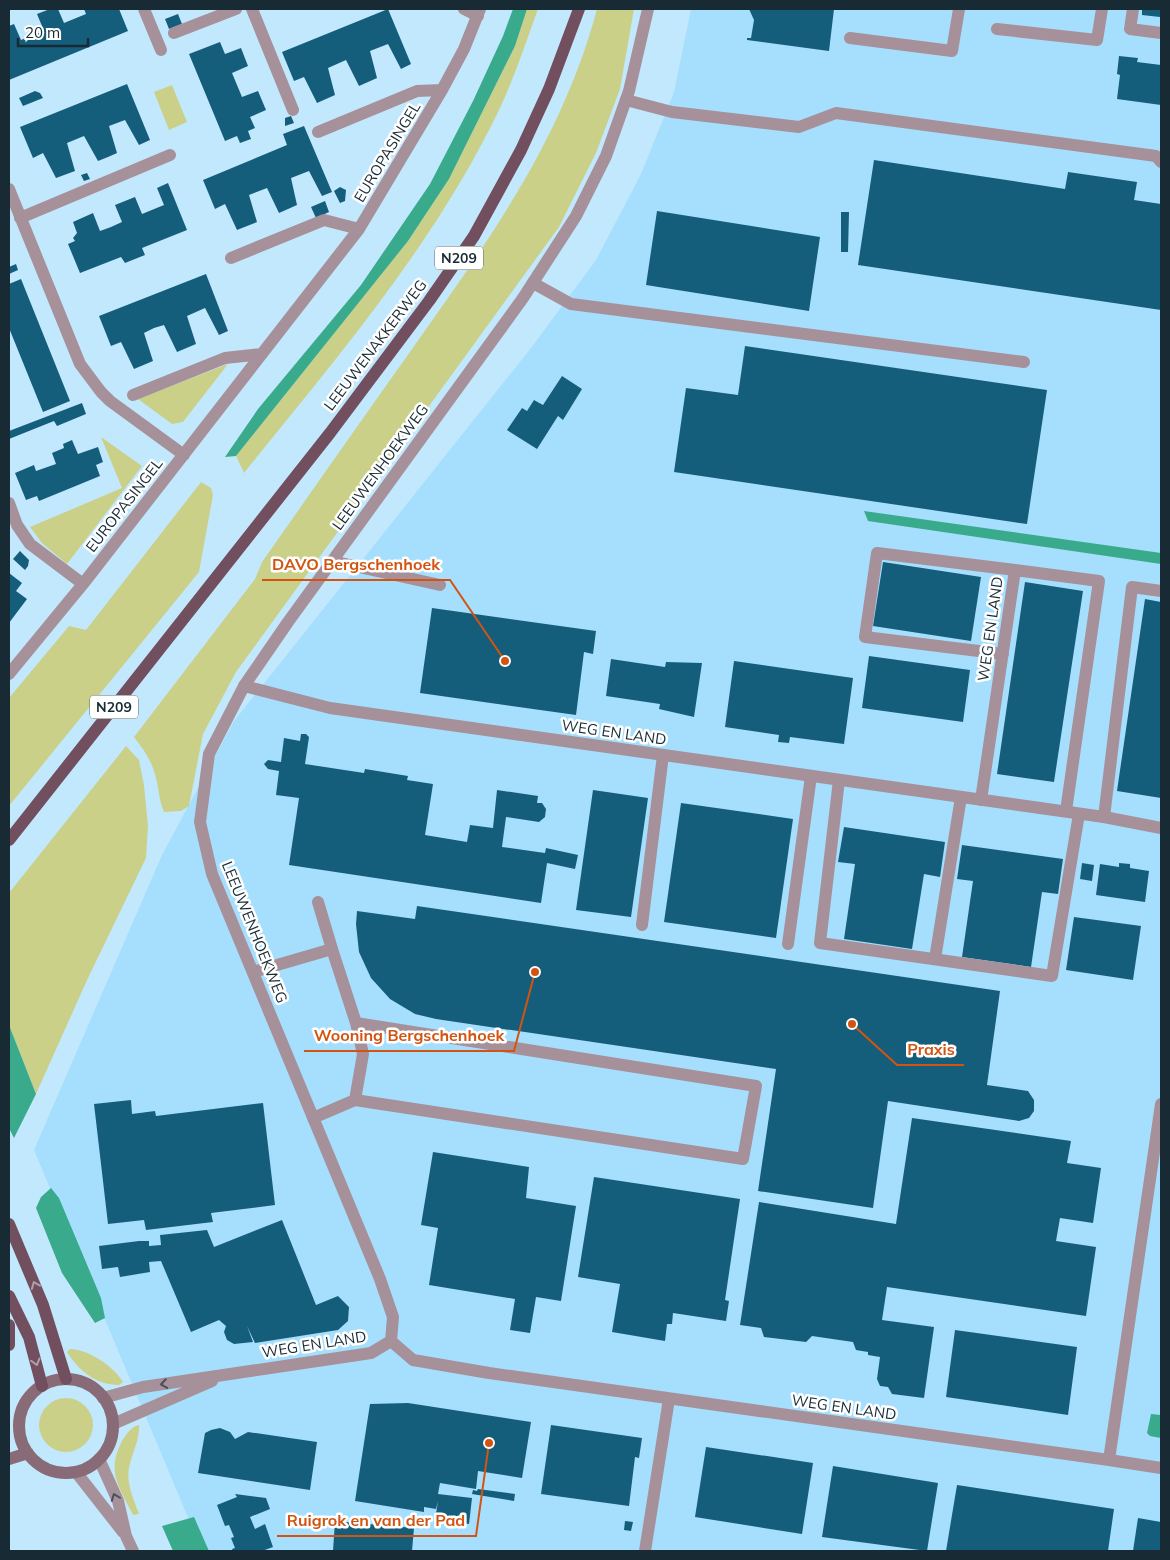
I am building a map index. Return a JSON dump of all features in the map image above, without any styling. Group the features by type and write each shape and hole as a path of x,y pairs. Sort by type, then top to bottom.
{"main road":[{"name":"LEEUWENAKKERWEG","path":"9,840 424,309 474,236 521,150 549,89 579,9"},
{"path":"9,1224 43,1305 66,1380"},
{"path":"9,1296 29,1337 42,1386"},
{"path":"9,1325 9,1345"},
{"path":"66,1380 87,1384 103,1398 112,1415 113,1424 110,1443 99,1459 93,1465 76,1472 65,1473 49,1470 35,1461 28,1454 20,1436 14,1429 25,1403 32,1394 42,1386 66,1380"},
{"path":"9,1460 28,1454"}],"street":[{"path":"144,9 161,50"},
{"path":"174,34 236,9"},
{"path":"252,9 293,110"},
{"path":"464,9 479,12"},
{"name":"LEEUWENHOEKWEG","path":"391,1341 393,1318 380,1279 212,874 200,822 209,754 244,686 532,283 576,216 606,156 626,100 648,9"},
{"path":"850,38 952,51 958,9"},
{"path":"997,29 1097,40 1102,9"},
{"path":"1133,9 1130,29 1161,33"},
{"name":"EUROPASINGEL","path":"9,674 83,584 359,230 442,90 479,12"},
{"name":"EUROPASINGEL","path":"318,132 417,91 442,90"},
{"path":"626,100 672,112 799,128 836,113 1156,156 1161,162"},
{"path":"20,218 170,155"},
{"path":"9,189 80,364 110,401 184,454"},
{"path":"231,258 324,220 359,230"},
{"path":"532,283 571,304 1024,362"},
{"path":"134,395 225,358 262,354"},
{"path":"9,503 17,525 30,544 83,584"},
{"path":"1003,654 866,637 877,554 1015,570"},
{"path":"332,561 440,585"},
{"name":"WEG EN LAND","path":"981,800 1015,570 1099,581 1066,812"},
{"path":"1104,817 1132,587 1161,591"},
{"name":"WEG EN LAND","path":"244,686 330,708 1104,817 1161,828"},
{"path":"642,925 663,755"},
{"path":"788,944 811,776"},
{"path":"839,780 820,943 1052,976 1079,814"},
{"path":"935,959 962,797"},
{"path":"318,902 356,1023 363,1054 355,1100"},
{"path":"253,972 332,949"},
{"path":"314,1118 355,1100 743,1159 756,1086 356,1023"},
{"path":"1109,1460 1161,1104"},
{"name":"WEG EN LAND","path":"103,1398 134,1388 371,1354 391,1341 413,1360 669,1399 1161,1468"},
{"name":"WEG EN LAND","path":"113,1424 228,1374"},
{"path":"645,1551 669,1399"},
{"path":"99,1459 118,1501 126,1536 133,1551"},
{"path":"76,1472 126,1536"}],"shaded area":[{"path":"513,9 527,9 515,46 449,179 408,241 236,456 225,457 258,409 361,285 430,184 473,101 503,36"},
{"path":"527,9 538,9 511,84 474,158 446,206 383,298 244,473 236,456 408,241 449,179 515,46"},
{"path":"597,9 634,9 620,89 596,153 559,227 236,672 203,734 189,806 181,811 164,812 150,761 134,737 255,579 262,562 495,228 543,145 564,102 582,57"},
{"path":"691,9 1161,9 1161,1551 202,1551 34,1150 162,855 234,721 531,348 596,260 641,174 674,92"},
{"path":"172,85 187,122 169,130 154,92"},
{"path":"228,364 183,422 172,424 138,399"},
{"path":"101,437 142,466 67,564 42,543 30,527 122,488"},
{"path":"201,482 211,488 213,495 199,572 9,806 9,698 69,626 86,630"},
{"path":"864,511 1161,553 1161,564 868,521"},
{"path":"126,746 139,760 144,785 148,826 146,858 88,978 36,1094 9,1025 9,893"},
{"path":"9,1025 36,1094 14,1138 9,1128"},
{"path":"51,1188 59,1198 101,1298 105,1318 95,1323 62,1273 36,1208 41,1197"},
{"path":"70,1349 85,1352 100,1360 113,1370 123,1382 119,1385 111,1384 88,1375 71,1359 67,1352"},
{"path":"61,1398 71,1398 81,1402 89,1410 93,1425 89,1440 81,1448 71,1452 61,1452 51,1448 43,1440 39,1430 39,1420 43,1410 51,1402"},
{"path":"1151,1414 1161,1415 1161,1438 1150,1436 1147,1433"},
{"path":"139,1425 128,1474 131,1492 139,1514 133,1515 116,1479 115,1462 117,1452 127,1433"},
{"path":"194,1517 209,1551 173,1551 162,1526"}],"building":[{"path":"50,9 58,9 64,23 86,14 84,9 119,9 128,31 9,80 9,26 14,24 21,40 44,31 37,14"},
{"path":"388,9 411,64 401,69 388,44 370,51 377,78 359,86 346,60 328,68 335,95 317,103 304,77 294,81 282,52"},
{"path":"749,9 834,9 829,51 747,40 747,38 751,38 754,20"},
{"path":"1142,9 1161,9 1160,17 1142,15"},
{"path":"178,14 182,24 169,29 165,19"},
{"path":"220,42 225,54 241,48 248,66 232,73 242,97 258,91 266,110 250,117 255,128 248,131 251,139 240,143 237,136 225,141 189,54"},
{"path":"1119,56 1138,58 1137,62 1161,65 1161,105 1117,99 1120,75 1117,74"},
{"path":"127,84 150,140 139,145 125,120 109,126 117,153 98,161 84,136 67,143 75,171 56,178 43,153 33,158 20,127"},
{"path":"35,91 40,93 43,98 23,106 19,98"},
{"path":"291,116 294,123 285,126 285,118"},
{"path":"304,126 332,192 322,196 309,171 291,178 297,205 279,213 267,188 249,195 257,222 237,230 225,204 215,209 203,180 287,145 283,134"},
{"path":"874,160 1065,189 1068,172 1137,182 1134,200 1161,204 1161,310 858,265"},
{"path":"87,173 90,179 84,181 81,175"},
{"path":"168,183 187,230 142,248 145,255 125,263 121,257 80,273 68,244 75,241 73,238 77,233 73,222 93,213 100,231 111,227 122,222 115,205 135,197 142,214 164,205 157,188"},
{"path":"340,187 346,190 345,201 340,203 334,191"},
{"path":"325,201 329,212 316,218 311,207"},
{"path":"657,211 820,237 809,311 646,285"},
{"path":"841,212 849,212 848,252 841,252"},
{"path":"16,264 18,270 9,274 9,267"},
{"path":"206,274 228,331 219,335 205,308 187,316 196,344 177,352 164,325 154,328 144,333 153,361 134,369 121,342 111,346 99,316"},
{"path":"21,279 70,401 43,412 9,328 9,284"},
{"path":"745,346 1047,390 1027,524 674,472 686,388 738,395"},
{"path":"562,376 582,389 563,420 558,416 537,449 507,430 522,408 527,411 534,400 543,405"},
{"path":"82,403 86,414 57,426 54,421 9,439 9,431"},
{"path":"72,440 78,454 98,447 103,462 96,465 100,476 39,501 37,496 26,500 15,473 34,465 36,471 56,464 52,453 64,448 63,444"},
{"path":"20,551 29,560 25,570 13,559"},
{"path":"883,562 981,577 971,641 873,626"},
{"path":"9,573 22,583 16,591 27,599 9,623"},
{"path":"1025,582 1083,591 1054,782 997,774"},
{"path":"1145,599 1161,602 1161,798 1117,791"},
{"path":"432,608 596,631 593,654 584,652 576,715 420,693"},
{"path":"869,656 970,670 963,722 862,708"},
{"path":"611,659 665,667 666,662 702,663 694,717 659,709 660,704 606,696"},
{"path":"734,661 853,678 844,744 790,737 789,743 778,742 779,735 725,727"},
{"path":"301,734 306,734 309,737 305,764 364,773 365,769 408,776 407,780 433,784 425,835 467,842 470,825 493,828 497,790 538,796 537,803 542,803 546,809 545,817 539,822 506,817 502,847 545,853 546,848 578,855 575,869 547,863 541,903 289,865 299,798 276,795 279,771 268,769 264,764 268,760 281,762 284,738 300,741"},
{"path":"593,790 648,798 631,917 576,910"},
{"path":"681,803 793,819 776,938 664,922"},
{"path":"844,827 945,842 940,877 924,874 912,949 844,939 855,864 838,862"},
{"path":"962,845 1063,859 1058,894 1042,892 1031,967 962,957 973,881 957,879"},
{"path":"1082,863 1094,865 1092,881 1080,879"},
{"path":"1119,863 1130,864 1130,868 1149,871 1145,902 1096,895 1100,864 1119,867"},
{"path":"417,906 1000,991 987,1085 1028,1091 1034,1100 1034,1111 1029,1118 1019,1121 888,1101 873,1208 758,1191 776,1069 436,1019 415,1014 390,999 371,978 359,952 356,924 357,911 415,919"},
{"path":"1074,917 1141,926 1133,980 1066,970"},
{"path":"131,1100 132,1114 155,1111 156,1116 263,1103 275,1205 211,1213 213,1222 146,1230 144,1220 108,1224 94,1104"},
{"path":"912,1118 1071,1141 1067,1163 1101,1168 1093,1223 1060,1218 1056,1241 1096,1247 1086,1316 887,1287 882,1320 934,1327 924,1398 892,1394 888,1387 880,1386 877,1379 880,1357 856,1350 853,1342 812,1336 806,1342 764,1337 761,1328 740,1325 759,1202 896,1224"},
{"path":"433,1152 529,1167 526,1198 576,1206 561,1301 536,1297 530,1333 510,1330 515,1299 429,1285 438,1228 421,1225"},
{"path":"594,1177 740,1199 725,1300 729,1301 726,1321 673,1313 672,1324 667,1324 665,1341 612,1332 620,1284 578,1277"},
{"path":"282,1220 316,1305 338,1296 349,1307 348,1321 338,1330 255,1343 247,1326 253,1342 234,1344 227,1340 224,1332 226,1326 219,1320 191,1332 161,1261 149,1262 150,1272 120,1277 118,1267 102,1269 99,1246 139,1241 149,1241 149,1246 161,1245 160,1235 207,1230 214,1247"},
{"path":"955,1330 1077,1347 1068,1415 946,1397"},
{"path":"408,1403 531,1422 522,1478 478,1471 476,1489 440,1483 438,1494 472,1498 469,1524 435,1520 438,1501 436,1509 424,1507 424,1512 355,1501 370,1404"},
{"path":"551,1425 642,1438 639,1458 635,1457 629,1506 541,1494"},
{"path":"220,1428 230,1432 235,1439 248,1432 317,1442 310,1490 198,1473 205,1433"},
{"path":"706,1447 813,1463 802,1534 695,1517"},
{"path":"833,1466 938,1483 927,1551 822,1537"},
{"path":"957,1485 1114,1509 1108,1551 946,1551"},
{"path":"478,1489 515,1494 514,1501 472,1494 473,1490 477,1491"},
{"path":"235,1494 266,1498 270,1509 250,1517 255,1529 265,1524 273,1547 262,1551 233,1551 232,1549 235,1548 231,1538 234,1537 229,1525 225,1526 217,1505 237,1497"},
{"path":"1138,1518 1161,1522 1161,1551 1133,1551"},
{"path":"335,1521 414,1528 412,1551 333,1551"},
{"path":"625,1521 633,1522 631,1531 624,1530"}],"place":[{"name":"DAVO Bergschenhoek","path":"505,661"},
{"name":"Wooning Bergschenhoek","path":"535,972"},
{"name":"Praxis","path":"852,1024"},
{"name":"Ruigrok en van der Pad","path":"489,1443"}]}
